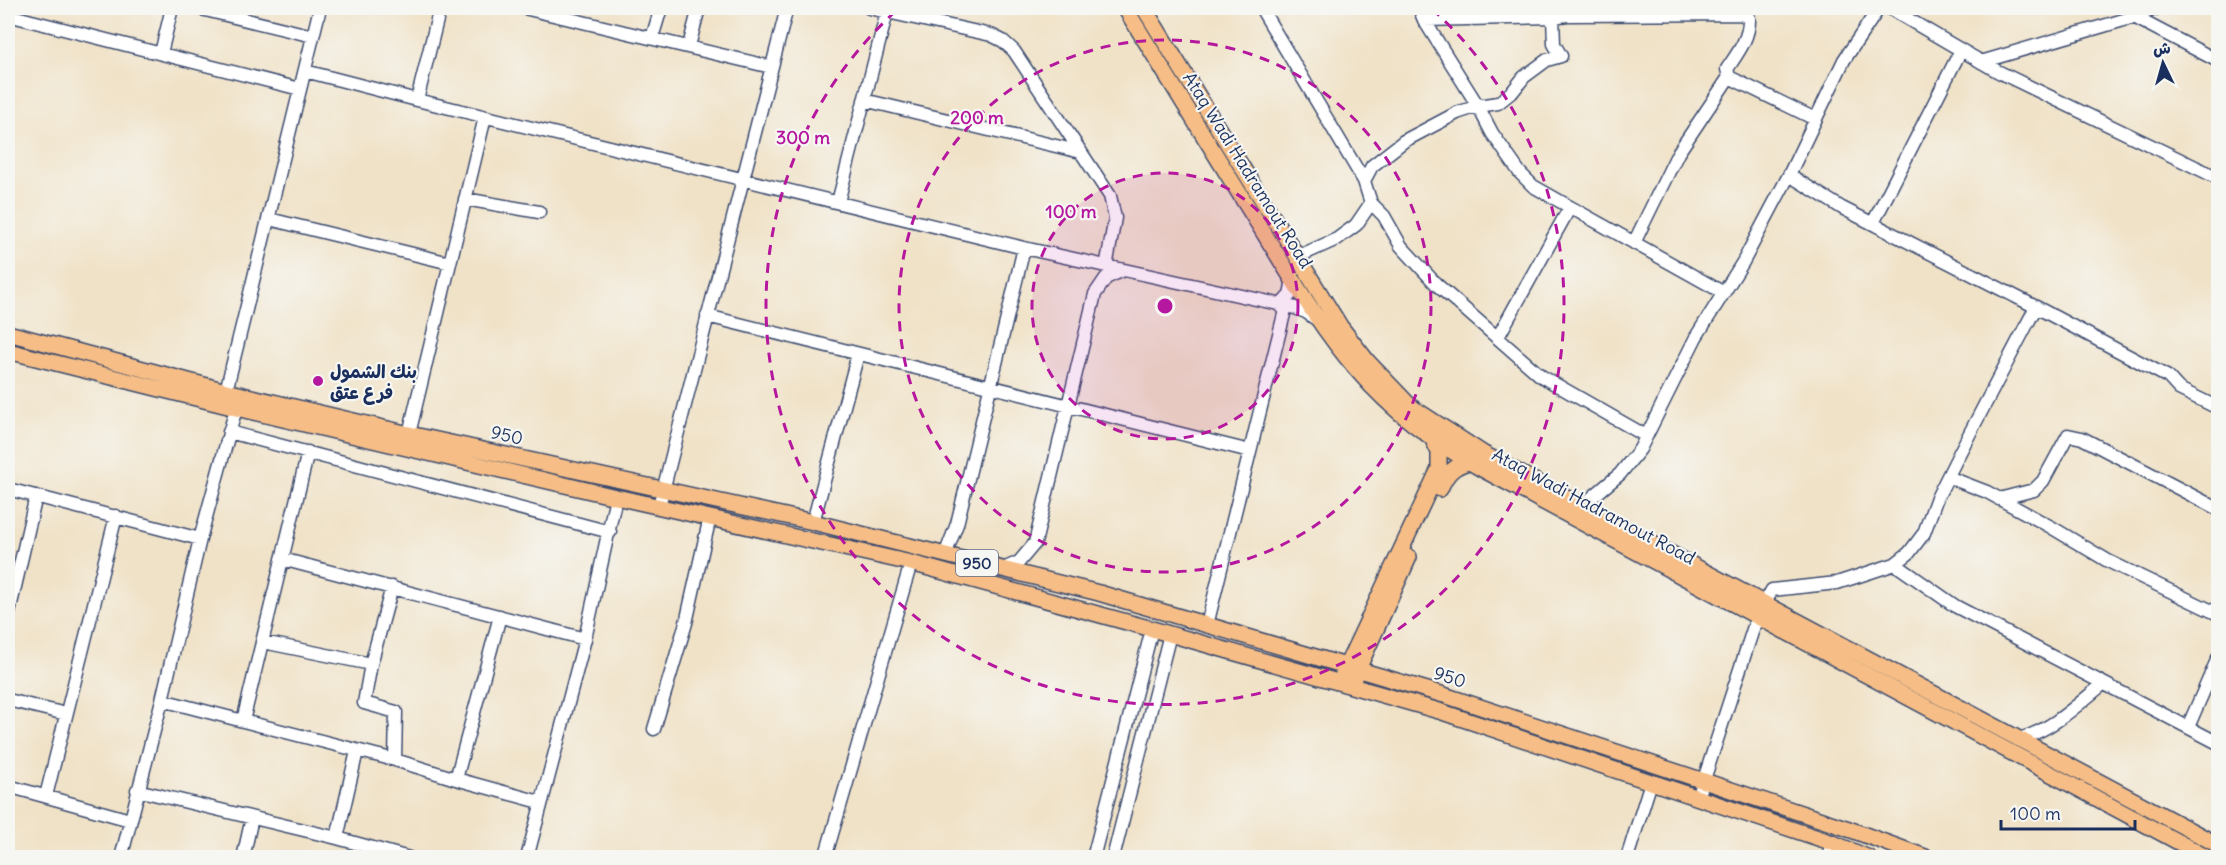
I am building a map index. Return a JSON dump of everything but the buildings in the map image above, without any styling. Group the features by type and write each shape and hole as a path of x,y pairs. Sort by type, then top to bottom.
{"main road":[{"name":"Ataq Wadi Hadramout Road","path":"1125,8 1319,321 1372,376 1410,406 1484,454 2218,845"},
{"name":"Ataq Wadi Hadramout Road","path":"1144,8 1340,326 1396,410 1432,438 1469,462 2208,858"},
{"name":"950","path":"8,333 119,362 234,397 616,497 911,563 1170,634 1439,711 1698,798 1831,850 1869,858"},
{"name":"950","path":"8,351 116,378 234,397 813,522 1099,593 1444,695 1846,828 1928,858"},
{"path":"116,378 119,362"},
{"path":"1345,684 1439,469 1439,452 1432,438"},
{"path":"1352,668 1444,478 1456,466 1469,462"}],"street":[{"path":"161,53 172,8"},
{"path":"197,8 313,36"},
{"path":"121,858 162,700 200,539 229,432 269,219 320,8"},
{"path":"417,100 440,8"},
{"path":"524,8 771,67"},
{"path":"652,38 661,8"},
{"path":"689,46 699,8"},
{"path":"659,506 787,8"},
{"path":"868,8 991,35 1003,41 1014,51 1110,196 1115,210 1115,226 1106,267"},
{"path":"1261,8 1364,180 1371,203 1384,216 1401,246 1436,284 1541,376 1646,436"},
{"path":"1419,8 1424,20 1479,106 1492,133 1520,173 1533,186 1724,293"},
{"path":"1583,505 1620,474 1640,449 1696,337 1743,262 1790,175 1844,60 1879,8"},
{"path":"1889,8 1981,62 2218,178"},
{"path":"1981,62 2157,8"},
{"path":"838,202 887,12"},
{"path":"1424,20 1567,15 1741,14 1749,18 1750,26 1744,42 1727,69 1729,77 1678,153 1634,243"},
{"path":"8,15 300,89"},
{"path":"1364,180 1372,166 1404,141 1458,113 1506,99 1524,77 1547,60 1561,56 1554,44 1553,17"},
{"path":"2133,17 2218,61"},
{"path":"1872,223 1961,50"},
{"path":"305,71 1024,248 1283,306 1306,312 1319,321"},
{"path":"1729,77 1815,120"},
{"path":"864,100 1081,152"},
{"path":"409,434 485,117"},
{"path":"1790,175 1842,208 2168,377 2179,389 2218,408"},
{"path":"465,199 539,212"},
{"path":"1297,256 1338,239 1356,225 1371,203"},
{"path":"1498,337 1570,207"},
{"path":"269,219 450,263"},
{"path":"945,555 957,524 1024,248"},
{"path":"1003,569 1019,562 1035,543 1095,294 1106,278 1122,271"},
{"path":"1208,625 1283,306 1290,295 1293,279"},
{"path":"1698,798 1756,616 1772,590 1838,583 1895,564 1909,553 1924,533 1948,477 2036,307"},
{"path":"707,316 1250,451"},
{"path":"813,522 858,354"},
{"path":"229,432 610,532"},
{"path":"1999,499 2034,490 2043,481 2068,435 2082,438 2218,509"},
{"path":"243,721 308,452"},
{"path":"1948,477 1999,499 2108,561 2218,614"},
{"path":"8,489 200,539"},
{"path":"8,617 36,496"},
{"path":"526,858 585,639 616,497"},
{"path":"46,796 116,516"},
{"path":"654,729 686,623 710,517"},
{"path":"282,559 585,639"},
{"path":"825,858 911,563"},
{"path":"1895,564 1955,606 2218,743"},
{"path":"392,587 371,664 364,703 396,712 395,760"},
{"path":"456,779 500,616"},
{"path":"1093,858 1152,629"},
{"path":"1113,858 1170,634"},
{"path":"263,642 371,664"},
{"path":"2188,727 2218,658"},
{"path":"2019,739 2052,725 2103,684"},
{"path":"8,700 66,714"},
{"path":"162,700 395,760 540,801"},
{"path":"337,838 357,751"},
{"path":"1627,858 1651,782"},
{"path":"8,786 130,820"},
{"path":"138,790 337,838 409,858"},
{"path":"243,858 252,818"}],"place":[{"name":"بنك الشمول فرع عتق","path":"318,381"}]}
